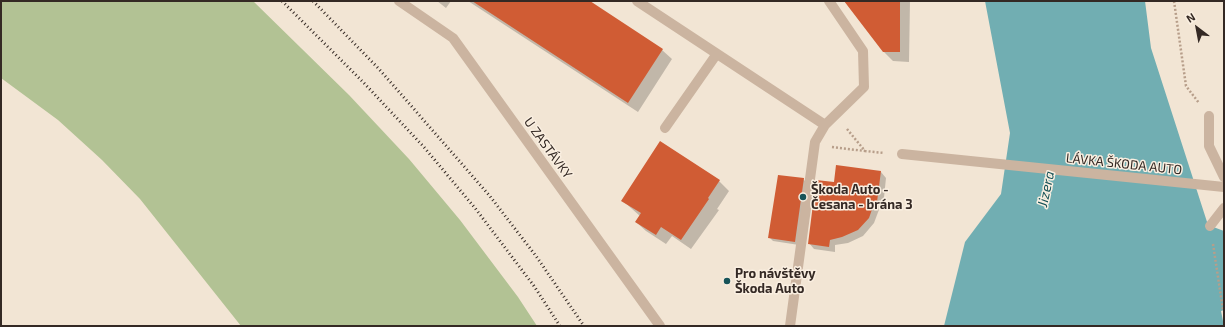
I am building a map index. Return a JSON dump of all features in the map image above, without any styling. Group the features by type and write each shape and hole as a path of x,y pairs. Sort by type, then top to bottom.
{"street":[{"name":"U ZASTÁVKY","path":"399,1 453,38 660,326"},
{"path":"637,1 716,55 825,125"},
{"path":"790,326 815,142 825,125 864,87 863,51 829,1"},
{"path":"665,128 716,55"},
{"path":"1209,116 1209,146 1224,177"},
{"name":"LÁVKA ŠKODA AUTO","path":"902,154 1224,187"},
{"path":"1210,226 1224,208"}],"path":[{"path":"1174,1 1186,86 1209,116"},
{"path":"836,115 865,151"},
{"path":"832,147 902,154"},
{"path":"1210,226 1223,310"}],"green space":[{"path":"1,1 253,1 349,95 409,159 460,220 518,297 537,326 241,326 140,199 102,160 58,120 1,78"}],"water":[{"name":"Jizera","path":"985,1 1145,1 1151,48 1208,225 1224,231 1224,310 1221,311 1224,326 944,326 965,242 1001,194 1010,133"}],"building":[{"path":"472,1 590,1 663,49 628,103"},
{"path":"844,1 900,1 900,52 883,52"},
{"path":"660,141 720,180 681,240 661,227 656,235 635,222 641,213 621,201"},
{"path":"836,165 881,171 877,202 875,201 869,218 858,230 842,237 830,240 829,247 808,244 816,180 834,182"},
{"path":"778,175 804,178 795,242 768,238"}],"railway":[{"path":"282,1 363,82 423,146 475,208 534,286 560,326"},
{"path":"313,1 379,69 489,195 536,256 584,326"}],"place":[{"name":"Škoda Auto - Česana - brána 3","path":"803,197"},
{"name":"Pro návštěvy Škoda Auto","path":"727,281"}]}
